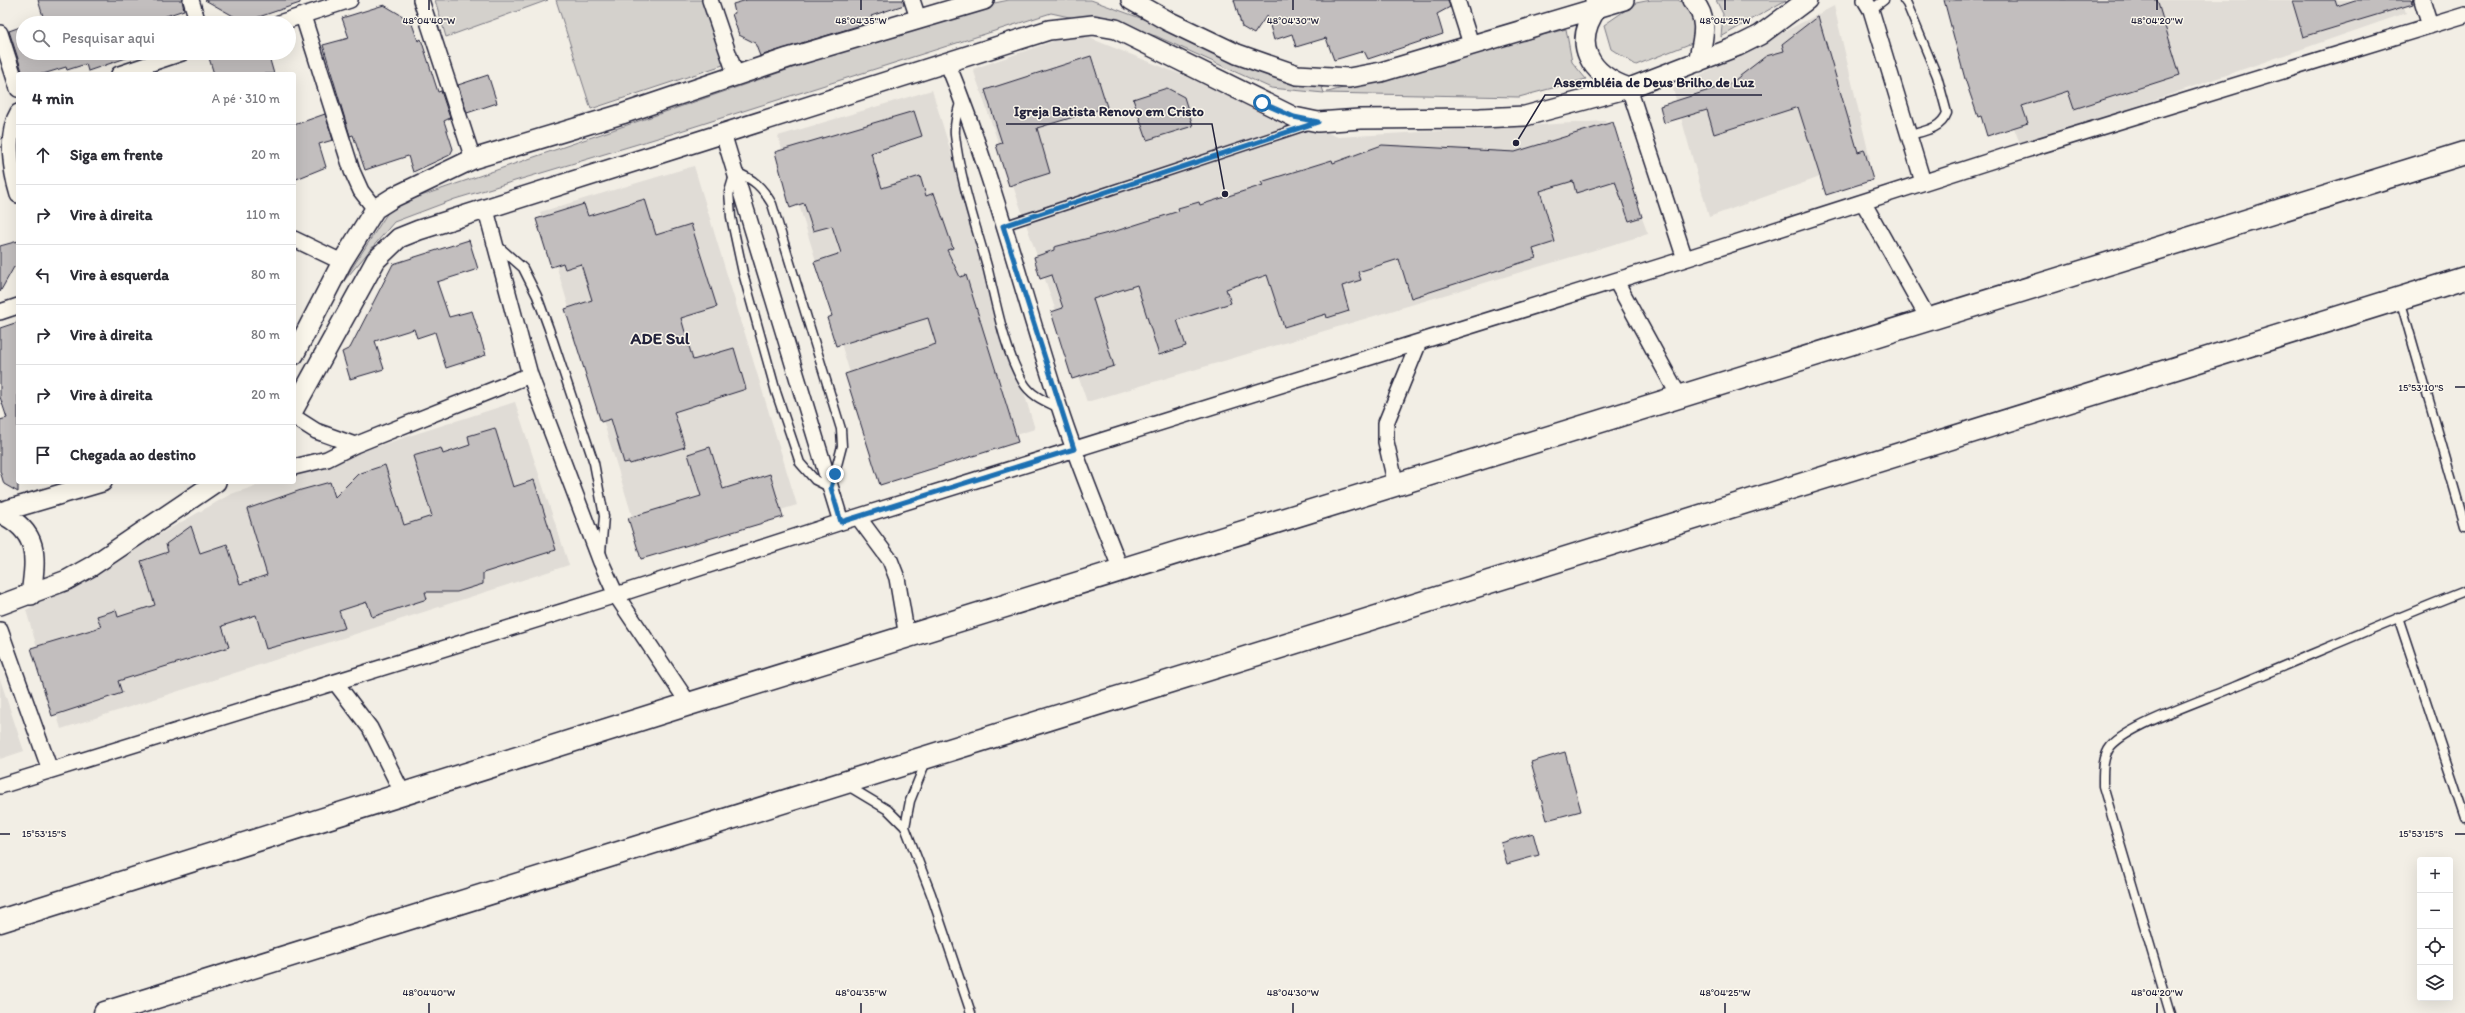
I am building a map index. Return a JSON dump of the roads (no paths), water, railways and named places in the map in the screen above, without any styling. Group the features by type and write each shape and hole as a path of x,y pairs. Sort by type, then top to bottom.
{"highway":[{"path":"0,921 688,704 2465,152"},
{"path":"105,1013 2465,278"}],"street":[{"path":"191,0 196,16"},
{"path":"421,0 473,159"},
{"path":"710,0 736,76"},
{"path":"912,0 918,18"},
{"path":"296,352 342,262 375,210 394,197 473,159 918,18 984,0"},
{"path":"1131,0 1168,21 1237,54 1297,75 1349,78 1381,72 1596,3 1624,0"},
{"path":"1457,0 1471,44"},
{"path":"1692,0 1703,14 1705,26 1698,62"},
{"path":"296,405 376,260 399,238 419,230 486,210 1049,30 1093,25 1116,29 1162,50 1262,103 1294,117 1318,122 1360,119 1480,118 1525,116 1629,88 1698,62 1760,35 1807,0"},
{"path":"2422,0 2430,26"},
{"path":"296,18 343,1"},
{"path":"1596,3 1584,35 1588,53 1600,72 1610,81 1629,88"},
{"path":"1868,5 1910,135 1923,182"},
{"path":"0,786 616,595 858,516 1616,281 1923,182 2465,15"},
{"path":"303,16 352,171 362,191 375,210"},
{"path":"0,33 16,83"},
{"path":"125,72 161,60"},
{"path":"947,62 961,97 1003,226 1059,408 1121,570"},
{"path":"1629,88 1685,259"},
{"path":"16,118 11,132 12,158 16,183"},
{"path":"723,133 841,522"},
{"path":"1863,202 1928,320"},
{"path":"486,210 497,246 530,375 601,562 616,595 688,704"},
{"path":"296,240 342,262"},
{"path":"1616,281 1679,396"},
{"path":"0,312 16,307"},
{"path":"1396,485 1386,442 1386,423 1418,342"},
{"path":"296,467 327,459 355,445 530,375"},
{"path":"296,418 316,431 355,445"},
{"path":"0,512 95,484"},
{"path":"0,605 31,595 67,580 92,566 213,484"},
{"path":"0,512 12,518 30,536 32,541 35,558 31,595"},
{"path":"858,516 890,560 898,586 907,637"},
{"path":"0,630 50,770"},
{"path":"335,682 370,728 403,794"}],"lane":[{"path":"1868,5 1884,0"},
{"path":"1904,0 1937,76 1947,113 1945,118 1932,128 1910,135"},
{"path":"961,97 955,122 961,170 1007,340 1023,382 1030,392 1059,408"},
{"path":"1003,226 1318,122"},
{"path":"735,172 752,179 764,189 772,204 808,317 841,429 842,446 831,488 815,480 800,462 776,392 743,273 730,217 729,192 735,172"},
{"path":"497,246 523,268 537,296 594,464 604,516 601,562"},
{"path":"2399,298 2465,526"},
{"path":"2170,1013 2103,786 2106,755 2112,746 2120,738 2155,719 2398,617 2465,591"},
{"path":"2398,617 2465,818"},
{"path":"905,827 910,801 928,757"},
{"path":"844,783 888,810 905,827 931,894 970,1013"}],"place":[{"name":"Assembléia de Deus Brilho de Luz","path":"1516,143"},
{"name":"Igreja Batista Renovo em Cristo","path":"1225,194"}],"district":[{"name":"ADE Sul","path":"660,338"}]}
